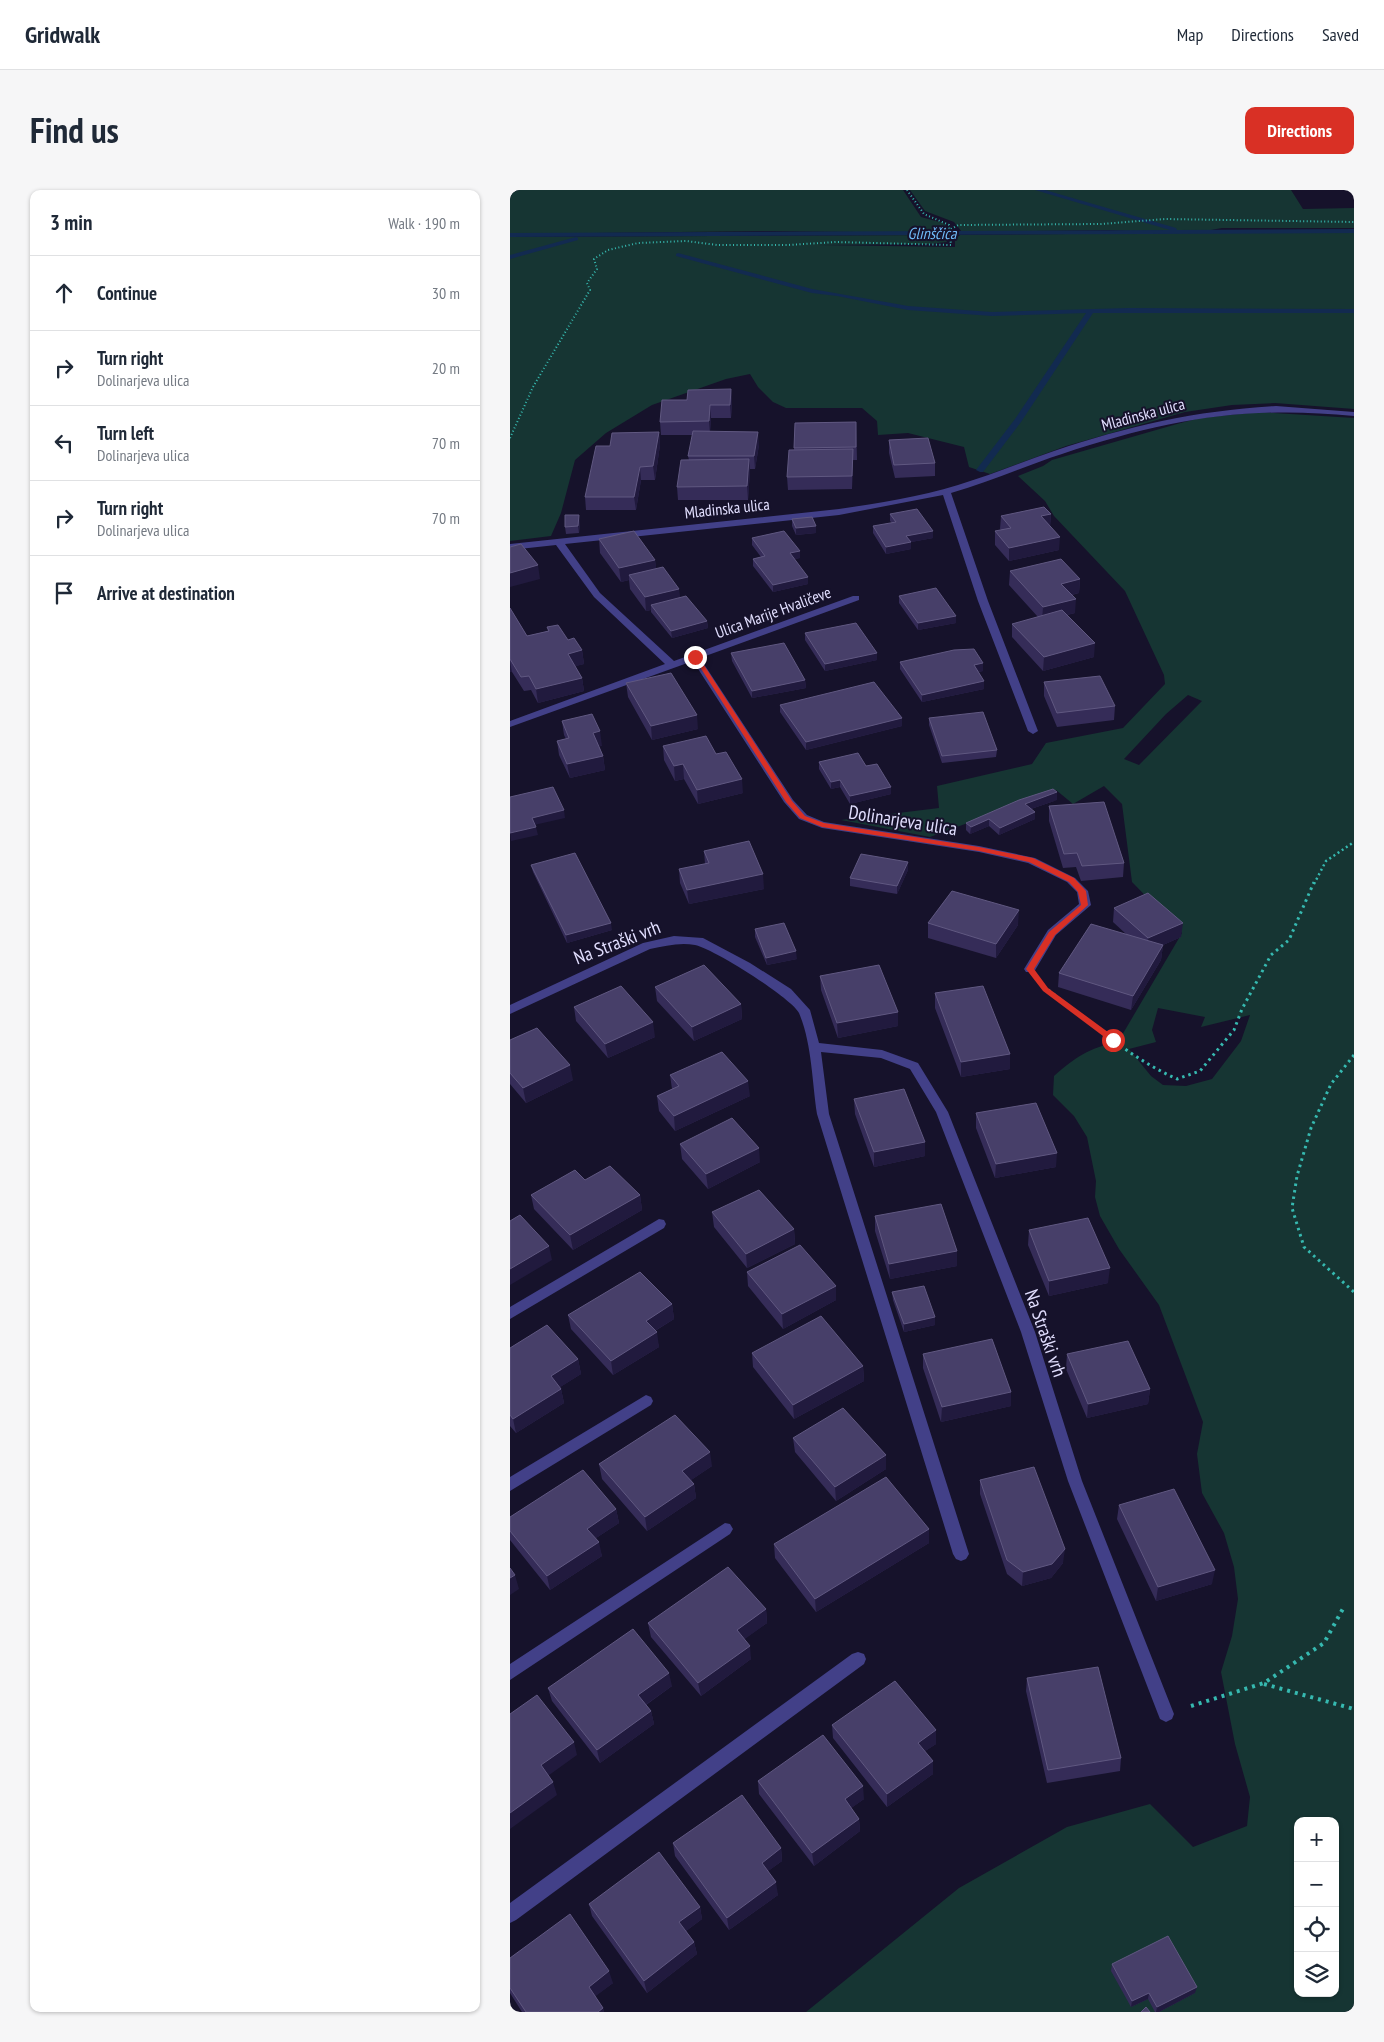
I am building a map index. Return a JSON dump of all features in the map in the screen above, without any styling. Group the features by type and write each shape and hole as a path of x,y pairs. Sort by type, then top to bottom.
{"street":[{"name":"Mladinska ulica","path":"510,547 839,512 946,492 1058,453 1176,419 1222,411 1260,408 1354,414"},
{"path":"946,492 983,601 1033,731"},
{"path":"558,541 597,596 672,665"},
{"name":"Ulica Marije Hvaličeve","path":"510,724 856,598"},
{"name":"Dolinarjeva ulica","path":"695,657 789,802 803,817 822,825 979,849 1031,860 1071,880 1082,891 1085,905 1052,934 1030,969"},
{"name":"Na Straški vrh","path":"510,1010 647,946 674,940 699,941 746,966 787,992 804,1010 814,1047 823,1114 960,1554"},
{"name":"Na Straški vrh","path":"814,1047 882,1054 914,1066 942,1112 1028,1332 1075,1481 1166,1714"},
{"path":"510,1314 659,1224"},
{"path":"510,1485 646,1401"},
{"path":"510,1673 725,1529"},
{"path":"510,1914 858,1658"}],"path":[{"path":"510,438 533,387 590,290 587,284 597,269 594,259 608,250 638,243 654,244 686,241 717,245 788,245 836,242 951,246 951,228 945,220 927,216 907,190"},
{"path":"951,228 958,225 1075,225 1150,222 1166,219 1354,222"},
{"path":"1030,969 1046,990 1157,1070 1178,1079 1200,1071 1234,1030 1242,1009 1271,955 1289,940 1308,894 1326,861 1354,842"},
{"path":"1354,1055 1331,1084 1311,1128 1297,1176 1292,1208 1304,1247 1354,1292"},
{"path":"1166,1714 1264,1683 1324,1643 1345,1606"},
{"path":"1264,1683 1354,1709"}],"green space":[{"path":"510,190 903,190 921,217 943,223 948,228 946,233 767,231 510,234"},
{"path":"910,190 1291,190 1303,209 1354,208 1354,228 1222,228 1194,233 1354,233 1354,409 1275,403 1232,405 1185,412 1066,446 990,474 969,467 964,447 908,433 878,435 877,421 862,408 786,408 773,402 758,387 750,374 726,379 652,405 606,433 575,460 561,513 551,536 510,541 510,237 945,235 947,242 929,244 817,245 955,247 955,239 960,235 1173,233 1109,230 962,232 954,222 925,211"},
{"path":"1260,412 1354,418 1354,2012 806,2012 959,1888 1067,1827 1150,1804 1193,1847 1247,1826 1250,1797 1235,1744 1221,1672 1232,1636 1238,1599 1234,1567 1224,1533 1202,1493 1197,1454 1203,1422 1159,1305 1119,1249 1100,1216 1095,1197 1096,1181 1087,1137 1074,1116 1053,1095 1054,1076 1062,1069 1090,1050 1118,1042 1182,933 1132,882 1122,804 1104,786 1073,804 1056,790 930,837 841,820 939,808 937,786 1032,764 1046,743 1123,728 1165,684 1164,675 1125,591 1054,516 1045,501 1018,476 1043,466 1052,460 1200,418","holes":["1188,695 1202,701 1139,765 1124,759 1166,714","1158,1008 1205,1017 1201,1027 1250,1015 1241,1041 1212,1079 1186,1086 1163,1085 1151,1076 1129,1049 1156,1042 1152,1030"]}],"building":[{"path":"731,389 730,405 710,405 709,421 660,422 662,400 687,400 688,390"},
{"path":"856,422 856,447 794,448 795,423"},
{"path":"693,431 758,432 754,456 688,456"},
{"path":"659,432 653,466 640,467 634,497 585,497 596,446 610,446 612,433"},
{"path":"928,438 935,463 894,465 889,440"},
{"path":"853,449 852,476 787,477 789,450"},
{"path":"749,459 747,486 677,487 681,460"},
{"path":"1044,507 1051,514 1041,516 1060,537 1009,548 995,531 1011,528 1001,516"},
{"path":"917,509 933,531 906,536 911,542 886,547 873,526 896,522 890,514"},
{"path":"565,515 579,515 578,526 565,527"},
{"path":"812,517 816,526 796,528 792,519"},
{"path":"634,531 655,560 619,568 599,539"},
{"path":"784,531 800,551 790,553 808,577 773,585 753,559 765,556 752,538"},
{"path":"521,544 538,565 510,573 510,547"},
{"path":"1061,559 1080,579 1061,584 1076,599 1043,607 1010,571"},
{"path":"663,567 679,589 645,597 629,575"},
{"path":"936,588 956,616 918,623 899,596"},
{"path":"686,596 707,621 671,631 651,605"},
{"path":"510,608 527,636 549,631 547,627 558,625 568,640 574,638 582,650 568,654 582,678 536,689 529,676 521,677 510,659"},
{"path":"1062,610 1095,643 1044,657 1012,624"},
{"path":"856,623 877,653 825,664 805,633"},
{"path":"784,643 805,680 752,691 731,653"},
{"path":"974,649 983,663 974,665 984,681 922,695 900,662 954,650"},
{"path":"671,673 697,715 651,726 626,683"},
{"path":"1100,676 1115,706 1057,713 1044,682"},
{"path":"874,682 902,718 806,742 780,705"},
{"path":"983,712 997,750 942,756 929,718"},
{"path":"592,714 600,731 593,733 603,756 567,764 557,741 569,738 562,721"},
{"path":"706,736 716,754 726,752 742,779 697,790 683,764 674,766 663,746"},
{"path":"858,753 866,766 877,764 891,787 850,796 840,780 831,782 819,762"},
{"path":"553,787 564,810 532,818 536,827 510,833 510,797"},
{"path":"1053,789 1057,792 1025,804 1035,812 1000,828 989,819 971,827 966,823 1019,800"},
{"path":"1104,802 1124,863 1082,866 1077,853 1064,854 1049,806"},
{"path":"749,841 763,874 687,890 679,869 709,863 704,851"},
{"path":"575,853 611,923 566,935 531,865"},
{"path":"861,854 908,862 897,886 850,878"},
{"path":"952,891 1019,910 996,944 928,923"},
{"path":"1148,893 1183,923 1148,938 1114,908"},
{"path":"784,923 796,951 766,958 755,929"},
{"path":"1091,924 1163,945 1133,996 1059,973"},
{"path":"704,965 741,1004 692,1027 655,987"},
{"path":"879,965 898,1012 837,1023 820,976"},
{"path":"621,986 653,1022 605,1044 574,1007"},
{"path":"983,986 1010,1054 961,1062 935,993"},
{"path":"537,1028 570,1065 523,1088 510,1073 510,1040"},
{"path":"722,1052 748,1081 674,1116 657,1096 679,1086 670,1075"},
{"path":"904,1089 925,1142 874,1152 854,1099"},
{"path":"1036,1103 1057,1153 996,1164 976,1113"},
{"path":"732,1118 759,1148 706,1174 680,1144"},
{"path":"610,1166 640,1195 570,1235 531,1195 575,1170 585,1180"},
{"path":"759,1190 794,1229 746,1254 712,1212"},
{"path":"941,1204 957,1251 889,1264 875,1216"},
{"path":"520,1215 549,1246 510,1269 510,1221"},
{"path":"1088,1218 1110,1268 1049,1281 1029,1230"},
{"path":"800,1245 836,1286 782,1314 747,1272"},
{"path":"640,1272 672,1304 646,1321 657,1332 611,1361 568,1315"},
{"path":"924,1286 935,1317 904,1324 892,1292"},
{"path":"821,1316 863,1366 793,1405 752,1353"},
{"path":"547,1325 578,1359 551,1376 561,1389 513,1419 510,1415 510,1348"},
{"path":"992,1339 1011,1392 942,1407 923,1354"},
{"path":"1128,1341 1150,1389 1088,1404 1067,1354"},
{"path":"843,1408 886,1455 835,1487 793,1438"},
{"path":"675,1415 710,1452 682,1471 694,1484 645,1517 599,1464"},
{"path":"1034,1467 1065,1549 1052,1564 1023,1572 1007,1560 980,1480"},
{"path":"583,1470 616,1509 587,1529 599,1542 547,1576 510,1531 510,1517"},
{"path":"886,1477 929,1529 815,1599 774,1544"},
{"path":"1174,1489 1215,1570 1158,1587 1119,1505"},
{"path":"728,1567 766,1609 737,1630 750,1646 698,1683 648,1623"},
{"path":"510,1568 515,1575 510,1578"},
{"path":"633,1629 669,1673 638,1695 651,1711 597,1750 548,1688"},
{"path":"1098,1667 1121,1758 1048,1770 1027,1678"},
{"path":"895,1681 936,1730 918,1743 933,1761 887,1794 832,1725"},
{"path":"537,1695 574,1742 541,1765 553,1782 510,1813 510,1714"},
{"path":"823,1735 863,1786 845,1799 859,1819 812,1853 758,1781"},
{"path":"742,1795 781,1848 762,1863 776,1882 727,1918 673,1843"},
{"path":"659,1852 700,1907 679,1922 694,1942 644,1981 589,1904"},
{"path":"570,1914 609,1971 589,1987 603,2008 598,2012 526,2012 510,1988 510,1958"},
{"path":"1168,1936 1197,1987 1157,2007 1149,1993 1132,2001 1112,1964"},
{"path":"1146,2007 1150,2012 1141,2012"}],"waterway":[{"path":"1038,190 1174,229"},
{"name":"Glinščica","path":"510,235 1354,231"},
{"path":"510,257 576,239"},
{"path":"678,255 812,291 908,308 992,314 1129,310 1354,311"},
{"path":"980,470 1018,420 1090,312"}],"route":[{"path":"695,657 789,802 803,817 822,825 979,849 1031,860 1071,880 1082,891 1085,905 1052,934 1030,969 1046,990 1113,1040"}]}
